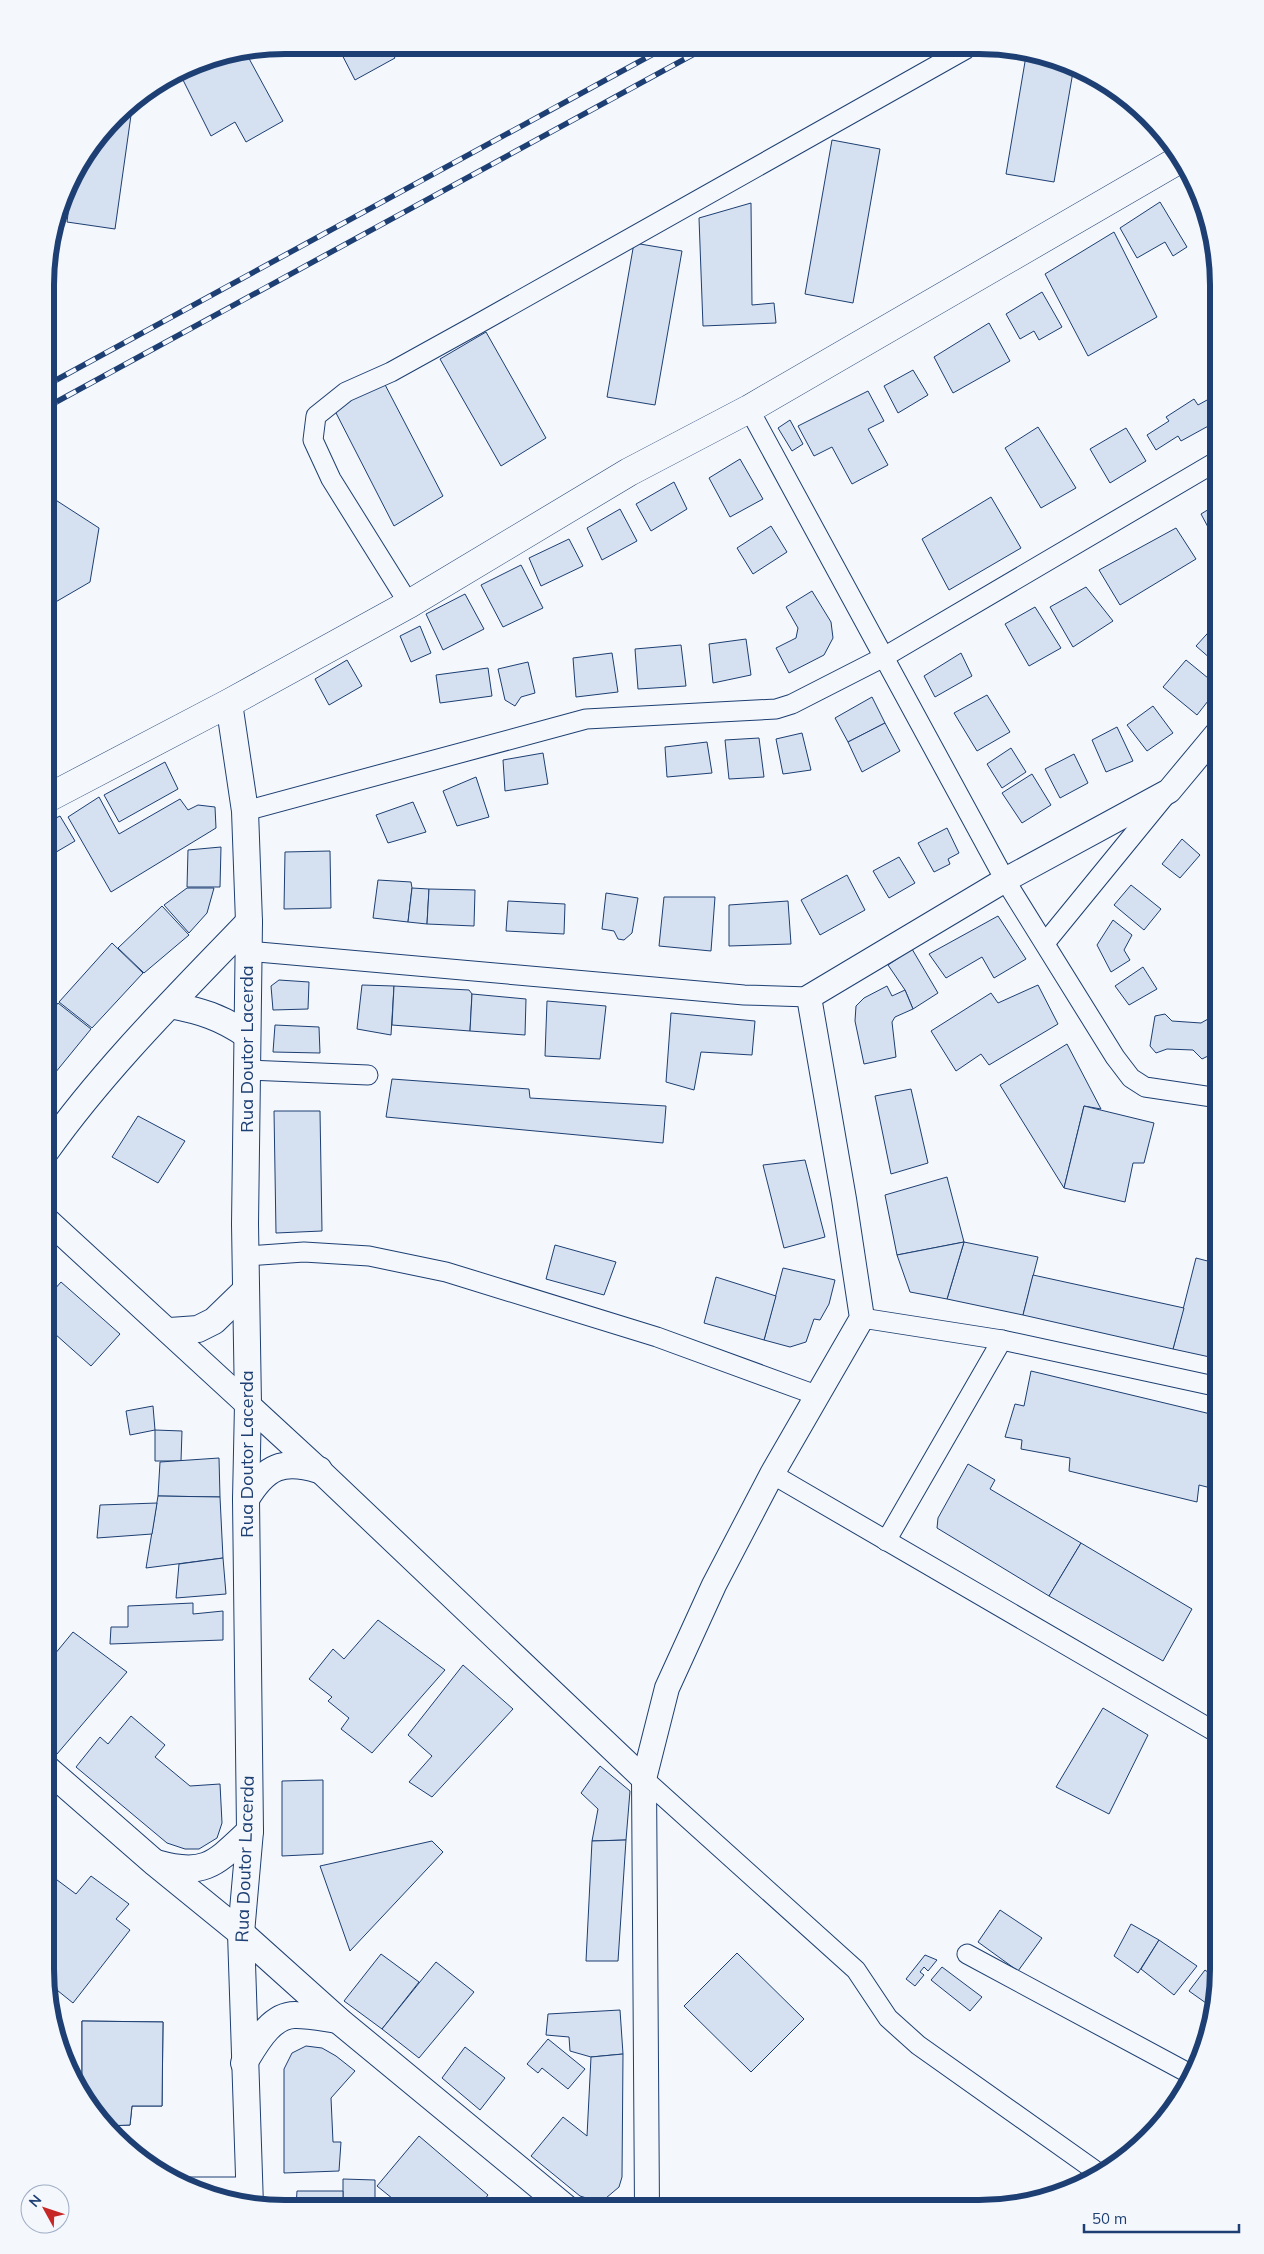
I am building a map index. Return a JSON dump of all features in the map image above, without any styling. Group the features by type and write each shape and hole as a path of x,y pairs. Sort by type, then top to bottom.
{"main road":[{"path":"54,795 229,703 409,604 629,472 749,409 1175,162"},
{"name":"Rua Doutor Lacerda","path":"229,703 245,811 249,922 247,951 246,1290 248,1404 246,1499 250,1831 241,1933 250,2196"},
{"path":"54,1141 80,1107 170,1005 249,922"},
{"path":"170,1005 208,1013 229,1022 247,1035"},
{"path":"170,1331 198,1329 214,1321 246,1290"},
{"path":"246,1499 257,1480 272,1470 289,1464 299,1464 319,1470"},
{"path":"54,1775 155,1863 241,1933 338,2020 556,2200"},
{"path":"155,1863 179,1870 209,1866 228,1852 250,1831"},
{"path":"244,2063 263,2034 280,2020 294,2014 338,2020"}],"street":[{"path":"409,604 331,479 313,440 316,416 346,392 391,372 468,330 957,54"},
{"path":"749,409 1005,880 1115,1057 1131,1078 1145,1087 1210,1097"},
{"path":"245,811 586,719 776,709 792,704 884,657 1210,465"},
{"path":"1045,943 1210,742"},
{"path":"247,951 744,995 810,997 1005,880 1169,791"},
{"path":"646,2200 644,1779 667,1688 714,1585 772,1474 862,1318 810,997"},
{"path":"247,1070 368,1075"},
{"path":"54,1226 319,1470 644,1779 856,1970 888,2018 918,2045 1094,2170"},
{"path":"246,1256 304,1252 369,1256 446,1272 657,1337 816,1395"},
{"path":"862,1318 1002,1340 1210,1385"},
{"path":"886,1541 1002,1340"},
{"path":"772,1474 1210,1729"},
{"path":"967,1954 1186,2072"},
{"path":"226,2192 250,2196"}],"building":[{"path":"342,54 393,54 395,58 355,80"},
{"path":"248,57 283,121 246,142 235,122 211,136 182,78 211,66"},
{"path":"1026,58 1073,74 1054,182 1006,174"},
{"path":"131,112 115,229 67,222 70,201 85,169 111,133"},
{"path":"832,140 880,149 853,303 805,294"},
{"path":"1160,202 1187,247 1173,256 1165,242 1137,258 1120,228"},
{"path":"751,203 752,305 774,303 776,323 703,326 699,218"},
{"path":"1114,232 1157,317 1088,356 1045,274"},
{"path":"634,243 682,251 655,405 607,397"},
{"path":"1042,292 1062,327 1039,340 1034,331 1020,339 1006,314"},
{"path":"989,323 1010,361 953,393 934,357"},
{"path":"486,332 546,438 501,466 440,359"},
{"path":"913,370 928,395 898,413 884,386"},
{"path":"381,377 443,496 394,526 334,409"},
{"path":"868,391 884,421 868,429 888,465 852,484 832,447 814,456 798,426"},
{"path":"1210,398 1210,425 1181,441 1178,436 1156,450 1147,435 1169,421 1166,417 1194,399 1198,405"},
{"path":"790,420 803,444 792,451 778,428"},
{"path":"1038,427 1076,488 1041,508 1005,448"},
{"path":"1126,428 1146,461 1110,483 1090,449"},
{"path":"740,459 763,499 730,517 709,478"},
{"path":"674,482 687,509 651,531 636,504"},
{"path":"991,497 1021,548 949,590 922,539"},
{"path":"54,499 99,528 90,582 54,603"},
{"path":"1210,508 1210,531 1201,514"},
{"path":"620,509 637,541 602,560 587,528"},
{"path":"771,526 787,552 753,574 737,548"},
{"path":"1176,528 1196,559 1120,605 1099,570"},
{"path":"569,539 583,566 541,586 529,558"},
{"path":"521,565 543,608 503,627 481,585"},
{"path":"1086,587 1113,621 1073,647 1050,607"},
{"path":"812,591 831,622 833,638 824,655 789,673 776,648 796,638 798,628 786,607"},
{"path":"465,594 484,629 443,650 426,614"},
{"path":"1035,607 1061,648 1029,666 1005,624"},
{"path":"420,626 431,653 411,662 400,636"},
{"path":"1210,631 1210,658 1196,646"},
{"path":"746,639 751,675 713,683 709,644"},
{"path":"681,645 686,686 638,689 635,649"},
{"path":"612,653 618,692 576,697 573,658"},
{"path":"961,653 972,676 935,697 924,676"},
{"path":"347,660 362,686 329,705 315,679"},
{"path":"1186,660 1210,680 1210,698 1197,715 1163,687"},
{"path":"528,662 535,693 521,697 515,706 505,700 498,669"},
{"path":"488,668 492,696 440,703 436,675"},
{"path":"987,695 1010,732 977,751 954,713"},
{"path":"872,697 885,723 848,742 835,718"},
{"path":"1153,706 1173,733 1147,751 1127,725"},
{"path":"885,723 900,751 862,772 848,742"},
{"path":"1117,727 1133,761 1106,772 1092,740"},
{"path":"802,733 811,770 783,774 776,739"},
{"path":"759,738 764,777 729,779 725,740"},
{"path":"707,742 712,773 667,777 665,747"},
{"path":"1011,748 1026,772 1002,788 987,764"},
{"path":"543,753 548,784 505,791 503,760"},
{"path":"1074,754 1088,783 1060,798 1045,769"},
{"path":"165,762 178,789 119,822 104,795"},
{"path":"1032,774 1051,805 1022,823 1002,793"},
{"path":"476,777 489,817 457,826 443,791"},
{"path":"99,797 119,834 180,799 188,810 198,805 215,807 216,828 111,892 68,817"},
{"path":"413,802 426,832 388,843 376,815"},
{"path":"60,816 75,841 54,853 54,819"},
{"path":"947,828 959,853 948,859 950,864 934,872 918,843"},
{"path":"1182,839 1200,855 1180,878 1162,864"},
{"path":"221,847 220,887 187,887 188,850"},
{"path":"330,851 331,908 284,909 285,852"},
{"path":"899,857 915,883 889,898 873,871"},
{"path":"847,875 865,910 820,935 801,900"},
{"path":"378,880 411,882 408,922 373,918"},
{"path":"1131,885 1161,909 1144,930 1114,905"},
{"path":"187,888 214,888 207,913 189,933 164,905"},
{"path":"412,888 429,889 427,924 408,922"},
{"path":"429,889 475,890 474,926 427,924"},
{"path":"606,893 638,898 632,933 624,940 618,939 614,931 602,929"},
{"path":"664,897 715,897 711,951 659,946"},
{"path":"508,901 565,904 564,934 506,931"},
{"path":"788,901 791,944 729,946 729,905"},
{"path":"162,906 189,935 144,973 118,948"},
{"path":"998,916 1026,959 994,978 982,957 946,978 929,954"},
{"path":"1113,920 1132,935 1124,950 1130,960 1111,972 1097,945"},
{"path":"112,943 143,973 92,1028 59,1002"},
{"path":"912,949 938,993 913,1009 905,990 888,965"},
{"path":"1143,967 1157,989 1129,1005 1115,986"},
{"path":"279,980 309,982 308,1009 273,1010 271,986"},
{"path":"362,985 394,986 391,1035 357,1029"},
{"path":"1038,985 1058,1024 989,1065 981,1054 956,1071 931,1031 991,993 998,1003"},
{"path":"394,986 469,990 472,994 470,1031 392,1025"},
{"path":"887,986 892,996 905,990 913,1009 895,1017 892,1022 896,1057 864,1064 855,1021 856,1006 864,998"},
{"path":"472,994 526,999 525,1035 470,1031"},
{"path":"547,1001 606,1006 600,1059 545,1056"},
{"path":"58,1003 91,1029 54,1074 54,1008"},
{"path":"671,1013 755,1021 752,1055 701,1052 694,1090 666,1082"},
{"path":"1165,1014 1172,1021 1201,1023 1208,1019 1210,1020 1210,1055 1202,1059 1193,1050 1167,1049 1156,1053 1150,1046 1155,1016"},
{"path":"275,1025 319,1027 320,1053 273,1052"},
{"path":"1067,1044 1101,1109 1084,1106 1064,1188 1000,1085"},
{"path":"392,1079 529,1089 530,1098 666,1106 663,1143 386,1117"},
{"path":"911,1089 928,1163 891,1174 875,1096"},
{"path":"1084,1106 1154,1123 1144,1163 1133,1163 1125,1202 1064,1188"},
{"path":"274,1111 320,1111 322,1231 276,1233"},
{"path":"138,1116 185,1141 158,1183 112,1157"},
{"path":"805,1160 825,1237 784,1248 763,1165"},
{"path":"947,1177 964,1242 897,1255 885,1195"},
{"path":"964,1242 1038,1257 1023,1315 947,1299"},
{"path":"964,1242 947,1299 910,1292 897,1255"},
{"path":"555,1245 616,1262 604,1295 546,1279"},
{"path":"1196,1258 1210,1262 1210,1357 1173,1349"},
{"path":"783,1268 835,1280 829,1304 820,1320 814,1319 806,1342 790,1347 764,1340"},
{"path":"1033,1275 1184,1308 1173,1349 1023,1315"},
{"path":"716,1277 776,1296 764,1340 704,1323"},
{"path":"61,1282 120,1334 91,1366 54,1333 54,1290"},
{"path":"1031,1371 1210,1414 1210,1488 1199,1485 1197,1502 1069,1471 1070,1458 1021,1449 1022,1440 1005,1437 1015,1404 1024,1406"},
{"path":"153,1406 155,1430 130,1435 126,1411"},
{"path":"155,1430 182,1431 181,1461 155,1461"},
{"path":"219,1458 220,1497 158,1496 160,1462"},
{"path":"968,1464 995,1480 990,1489 1081,1543 1049,1596 937,1528 938,1518"},
{"path":"158,1496 220,1497 223,1558 146,1568"},
{"path":"157,1503 152,1534 97,1538 100,1505"},
{"path":"1081,1543 1192,1609 1163,1661 1049,1596"},
{"path":"223,1558 226,1594 176,1598 179,1564"},
{"path":"193,1603 193,1614 223,1611 223,1640 110,1644 111,1627 128,1627 128,1606"},
{"path":"378,1620 445,1670 372,1753 341,1729 349,1718 328,1701 332,1697 309,1679 333,1649 344,1659"},
{"path":"73,1632 127,1672 57,1754 54,1752 54,1655"},
{"path":"463,1665 513,1709 432,1797 409,1782 432,1756 408,1735"},
{"path":"1103,1708 1148,1735 1109,1814 1056,1787"},
{"path":"131,1716 165,1745 155,1757 190,1786 220,1784 222,1823 217,1838 199,1849 185,1849 167,1843 76,1767 100,1737 108,1744"},
{"path":"600,1766 630,1791 626,1840 592,1841 598,1809 581,1793"},
{"path":"323,1780 323,1854 282,1856 282,1781"},
{"path":"626,1840 618,1961 586,1961 592,1841"},
{"path":"432,1841 443,1852 350,1951 320,1866"},
{"path":"91,1876 129,1904 116,1919 130,1930 73,2003 55,1988 54,1878 76,1894"},
{"path":"1000,1910 1042,1938 1018,1971 978,1942"},
{"path":"1131,1924 1159,1940 1138,1973 1114,1956"},
{"path":"1159,1940 1197,1966 1174,1995 1141,1969"},
{"path":"737,1953 804,2019 751,2072 684,2006"},
{"path":"381,1954 419,1982 382,2029 344,2001"},
{"path":"925,1955 937,1960 928,1971 924,1967 920,1972 924,1975 915,1986 906,1979"},
{"path":"436,1962 474,1992 419,2058 382,2029"},
{"path":"942,1967 982,1997 970,2011 931,1980"},
{"path":"1205,1970 1210,1974 1207,2004 1189,1991"},
{"path":"620,2010 623,2054 591,2057 570,2051 569,2037 546,2035 548,2014"},
{"path":"82,2021 163,2022 162,2106 132,2106 130,2125 115,2126 102,2110 82,2079","holes":["130,2046 128,2086 111,2085 113,2049"]},
{"path":"82,2021 163,2022 162,2106 132,2106 130,2125 115,2126 102,2110 82,2079"},
{"path":"548,2039 585,2069 568,2089 542,2068 538,2073 527,2064"},
{"path":"306,2046 322,2048 355,2071 331,2098 333,2142 341,2142 339,2171 284,2173 284,2069 292,2053"},
{"path":"465,2047 505,2078 480,2110 442,2078"},
{"path":"623,2054 622,2177 619,2187 606,2198 593,2200 580,2196 531,2156 563,2117 587,2136 591,2057"},
{"path":"419,2136 488,2195 484,2200 394,2200 377,2186"},
{"path":"343,2179 375,2180 375,2200 343,2200"},
{"path":"297,2191 343,2191 343,2200 296,2200"}],"railway":[{"path":"54,381 653,54"},
{"path":"54,403 694,54"}]}
